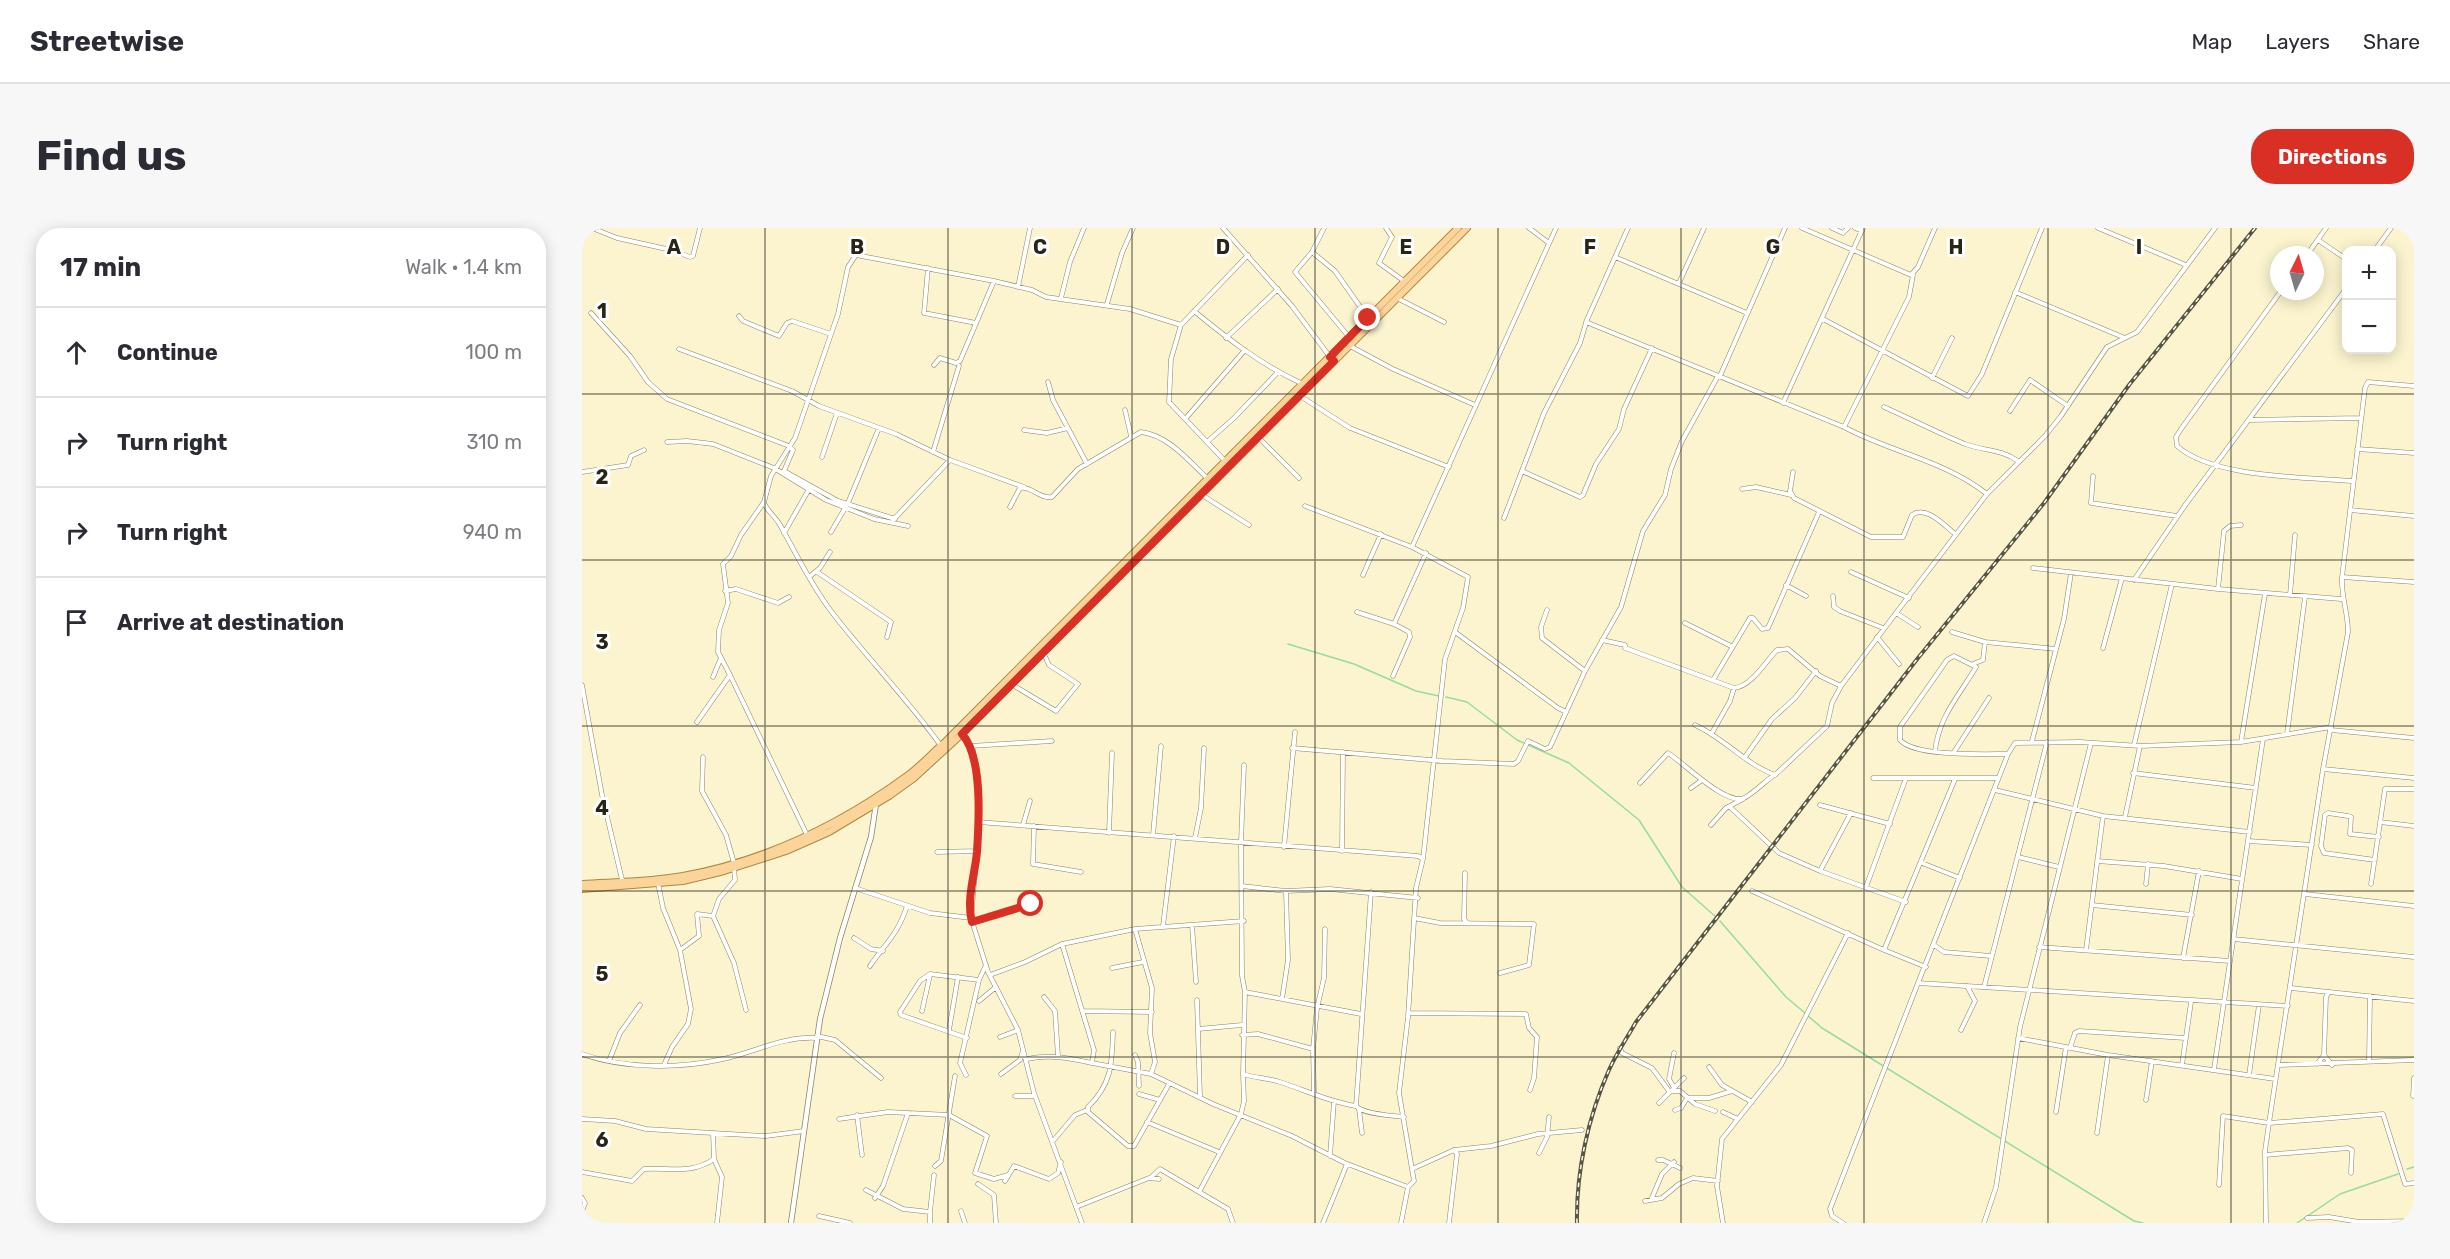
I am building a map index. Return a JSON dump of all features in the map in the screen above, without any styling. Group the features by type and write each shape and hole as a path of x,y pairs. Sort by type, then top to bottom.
{"main road":[{"path":"582,889 682,876 734,866 807,836 876,801 941,746 1303,384 1349,345 1467,228"},
{"path":"582,884 683,881 786,851 829,832 914,778 962,734 1299,396 1349,337 1453,229"}],"street":[{"path":"594,228 617,238 671,250 690,257 693,256 700,228"},
{"path":"1018,287 1030,228"},
{"path":"1061,298 1070,262 1084,228"},
{"path":"1107,304 1122,253 1133,228"},
{"path":"1223,228 1278,289 1332,359"},
{"path":"1324,228 1312,252 1295,272 1349,337"},
{"path":"1386,228 1392,237 1379,263 1404,281"},
{"path":"1529,228 1549,243"},
{"path":"1412,547 1556,228"},
{"path":"1504,518 1544,413 1580,343 1586,322 1628,228"},
{"path":"1679,283 1704,228"},
{"path":"1292,748 1433,760 1514,764 1518,762 1526,745 1547,749 1585,670 1621,607 1643,531 1665,495 1671,469 1682,441 1719,376 1785,228"},
{"path":"1802,228 1913,275"},
{"path":"1832,228 1843,233 1848,228"},
{"path":"1783,403 1863,230 1856,228"},
{"path":"1844,427 1909,297 1913,275 1935,228"},
{"path":"1822,319 1964,396 1969,394 1982,374 2042,228"},
{"path":"2098,228 2186,265"},
{"path":"1711,825 1730,807 1775,775 1827,726 1832,703 1840,686 1883,628 1909,598 1955,534 1987,494 2045,436 2107,347 2137,332 2215,228"},
{"path":"2314,246 2326,228"},
{"path":"2378,246 2391,228"},
{"path":"2318,240 2342,256"},
{"path":"1312,252 1335,271 1368,318"},
{"path":"807,836 730,675 720,660 718,630 728,603 723,564 731,556 741,535 764,502 775,469 789,446 809,399 843,299 848,267 856,255 994,281 1046,297 1107,304 1151,314 1181,325"},
{"path":"1225,461 1167,398 1175,340 1181,325 1248,255"},
{"path":"1615,256 1747,312"},
{"path":"928,268 924,313 976,323"},
{"path":"934,366 940,358 956,363 960,361 994,281"},
{"path":"1226,338 1278,289"},
{"path":"2015,292 2111,330 2126,339"},
{"path":"2134,580 2177,516 2342,294"},
{"path":"1396,298 1444,322"},
{"path":"2275,300 2176,437 2179,449 2243,472 2352,481"},
{"path":"1194,311 1226,338 1278,372 1303,384"},
{"path":"591,313 630,356 648,382 667,399 789,446 793,450 784,471 847,506"},
{"path":"739,316 743,321 779,336 787,323 792,321 831,334"},
{"path":"1586,322 1844,427 1880,446 1967,480 1987,494"},
{"path":"1932,378 1952,338"},
{"path":"1349,345 1393,369 1475,405"},
{"path":"1522,471 1571,494 1580,497 1583,495 1596,464 1618,429 1624,409 1652,348"},
{"path":"679,349 809,399 837,413 879,428 950,460 1024,487 1041,496 1052,496 1071,475 1131,436 1141,432 1155,435 1176,450 1208,479"},
{"path":"1186,418 1245,350"},
{"path":"933,452 959,366"},
{"path":"1207,441 1234,418 1278,372"},
{"path":"2010,411 2030,380 2068,406"},
{"path":"1048,382 1053,400 1087,464"},
{"path":"2266,1223 2265,1155 2269,1122 2323,769 2348,632 2348,616 2341,599 2342,577 2361,418 2368,382 2414,386"},
{"path":"1299,396 1350,428 1449,467"},
{"path":"1884,407 1969,445 2006,453 2018,462"},
{"path":"1125,410 1131,436"},
{"path":"822,457 837,413"},
{"path":"2249,420 2361,418"},
{"path":"831,532 847,506 879,428"},
{"path":"1024,430 1047,433 1068,428"},
{"path":"1258,437 1299,478"},
{"path":"668,442 713,444 775,469 808,491 908,526"},
{"path":"2357,449 2414,453"},
{"path":"582,472 628,465 631,456 644,450"},
{"path":"893,521 950,460"},
{"path":"1791,495 1793,472"},
{"path":"2093,476 2091,502 2177,516"},
{"path":"1010,507 1019,489 1024,487"},
{"path":"1742,489 1756,487 1791,495 1819,512 1875,538 1903,537 1907,533 1912,515 1920,512 1926,513 1955,534"},
{"path":"784,534 808,491"},
{"path":"1201,494 1249,525"},
{"path":"764,502 847,632 903,696 941,746"},
{"path":"1305,506 1426,553 1469,578 1463,608 1445,660 1423,859 1416,888 1418,898 1414,918 1408,1013 1399,1093 1399,1102 1405,1117 1414,1181 1408,1187 1401,1223"},
{"path":"2350,510 2414,516"},
{"path":"1713,680 1731,646 1750,618 1754,618 1762,629 1768,628 1819,512"},
{"path":"2218,589 2224,531 2230,526 2241,525"},
{"path":"1363,575 1381,534"},
{"path":"2290,595 2295,535"},
{"path":"810,577 817,572 830,552"},
{"path":"1394,624 1426,553"},
{"path":"2033,568 2265,594 2341,599"},
{"path":"817,572 891,622 887,638"},
{"path":"1851,572 1909,598"},
{"path":"2032,741 2056,649 2071,573"},
{"path":"2342,577 2414,582"},
{"path":"2103,648 2122,578"},
{"path":"2134,746 2172,584"},
{"path":"1786,585 1806,596"},
{"path":"725,591 736,589 778,603 789,597"},
{"path":"2241,742 2265,594"},
{"path":"1833,596 1834,608 1883,628"},
{"path":"2288,734 2306,597"},
{"path":"1547,610 1541,627 1542,638 1585,670"},
{"path":"1357,612 1394,624 1408,632 1410,637 1393,676"},
{"path":"1896,613 1918,627"},
{"path":"1685,623 1731,646"},
{"path":"1455,632 1566,712"},
{"path":"1952,632 1985,642 2056,649"},
{"path":"1877,637 1899,664"},
{"path":"1602,640 1625,645 1625,648 1656,661 1674,664 1734,688 1739,687 1758,672 1779,649 1795,652 1816,671 1840,686"},
{"path":"1973,664 1983,660 1985,642"},
{"path":"1016,687 1056,711 1078,684 1048,665 1043,652"},
{"path":"1935,751 1945,713 1976,668 1973,664 1954,656 1949,658 1900,727 1899,738 1903,744 1935,751 2008,754"},
{"path":"713,677 720,660"},
{"path":"1745,757 1772,718 1795,698 1816,671"},
{"path":"697,722 730,675"},
{"path":"582,685 602,795 623,884"},
{"path":"1712,733 1722,718 1734,688"},
{"path":"1953,753 1989,698"},
{"path":"1695,725 1712,733 1775,775"},
{"path":"1843,1223 1832,1216 1830,1209 2008,754 2015,743 2032,741 2140,746 2241,742 2331,728 2414,738"},
{"path":"1284,846 1294,732"},
{"path":"962,734 971,746 978,797 977,851 971,920 990,975 1018,1030 1035,1096 1061,1161 1082,1223"},
{"path":"2214,1069 2263,739"},
{"path":"971,746 1052,741"},
{"path":"1984,987 2047,742"},
{"path":"1984,1223 1996,1187 2018,1038 2091,743"},
{"path":"1153,835 1161,746"},
{"path":"2125,818 2140,746"},
{"path":"1195,838 1201,808 1204,748"},
{"path":"1342,851 1344,752"},
{"path":"1109,833 1112,753"},
{"path":"1640,783 1668,753 1728,797 1743,798"},
{"path":"703,757 702,791 726,835 735,880 718,899 713,916 734,963 746,1010"},
{"path":"1199,1192 1241,1114 1244,1101 1242,1025 1245,992 1242,976 1244,921 1240,842 1244,765"},
{"path":"2323,769 2414,778"},
{"path":"2133,773 2256,788"},
{"path":"1873,778 1999,778"},
{"path":"1866,887 1906,778"},
{"path":"1884,950 1906,902 1955,779"},
{"path":"1691,788 1703,780"},
{"path":"2371,884 2385,789 2414,789"},
{"path":"1995,790 2103,816 2250,831"},
{"path":"791,1223 817,1037 831,968 873,829 876,801"},
{"path":"1023,825 1030,801"},
{"path":"1820,805 1890,824"},
{"path":"1730,807 1779,853 1820,871 1906,902"},
{"path":"1820,871 1851,813"},
{"path":"2375,860 2324,853 2321,846 2325,815 2331,813 2351,817 2350,834 2379,837"},
{"path":"2086,950 2103,816"},
{"path":"978,822 1418,856 1423,859"},
{"path":"2380,822 2414,826"},
{"path":"1035,826 1033,864 1081,872"},
{"path":"1163,926 1174,836"},
{"path":"2248,841 2312,845"},
{"path":"937,852 977,851"},
{"path":"2018,857 2059,867"},
{"path":"2097,861 2148,864 2242,879"},
{"path":"1922,863 1960,878"},
{"path":"2146,884 2148,864"},
{"path":"2183,958 2199,871"},
{"path":"1465,873 1467,880 1464,919 1467,923"},
{"path":"658,883 663,908 680,950 691,1009 688,1024 672,1047 664,1065"},
{"path":"1242,886 1286,891 1314,888 1418,898"},
{"path":"855,888 930,913 971,920 1031,904"},
{"path":"1282,999 1287,960 1286,891"},
{"path":"1752,891 1926,967"},
{"path":"1362,1133 1357,1108 1361,1014 1371,892"},
{"path":"2305,894 2414,906"},
{"path":"2092,905 2192,915"},
{"path":"870,966 901,924 907,906"},
{"path":"680,950 699,936 697,914 713,916"},
{"path":"1414,918 1430,922 1534,924 1529,965 1500,973"},
{"path":"990,975 1025,962 1062,944 1135,929 1244,921"},
{"path":"1192,925 1196,982"},
{"path":"1135,929 1152,988 1150,1033 1155,1062 1150,1074"},
{"path":"1314,1092 1313,1049 1317,1008 1324,978 1325,929"},
{"path":"1723,1223 1719,1209 1718,1180 1722,1139 1781,1065 1848,933"},
{"path":"854,938 871,949 882,951"},
{"path":"2233,939 2414,957"},
{"path":"1062,944 1094,1050 1092,1063"},
{"path":"1934,945 1944,952 1992,956"},
{"path":"2039,947 2230,962"},
{"path":"1113,968 1143,962"},
{"path":"966,1075 960,1063 979,980 986,965"},
{"path":"967,1038 900,1014 920,981 930,974 979,980"},
{"path":"922,1011 930,974"},
{"path":"949,1030 958,977"},
{"path":"1918,983 2223,1004 2288,1006"},
{"path":"1961,1030 1975,1001 1967,986"},
{"path":"980,1001 996,987"},
{"path":"2291,988 2414,1001"},
{"path":"2321,991 2326,997"},
{"path":"1245,992 1317,1008 1361,1014"},
{"path":"2317,1064 2324,1055 2326,997 2329,992"},
{"path":"2369,1061 2370,996"},
{"path":"1044,997 1055,1011 1058,1056"},
{"path":"1197,1000 1200,1096"},
{"path":"2182,1065 2191,1002"},
{"path":"609,1061 620,1033 640,1005"},
{"path":"2249,1075 2259,1005"},
{"path":"1083,1011 1152,1012"},
{"path":"1408,1013 1526,1014 1529,1028 1537,1037 1534,1078 1530,1090"},
{"path":"1198,1029 1242,1025"},
{"path":"1000,1038 1018,1030"},
{"path":"2056,1112 2068,1048 2079,1031 2185,1038"},
{"path":"1053,1141 1075,1115 1087,1110 1098,1096 1112,1066 1113,1032"},
{"path":"1242,1035 1258,1034 1313,1049"},
{"path":"582,1054 609,1061 664,1065 723,1059 782,1041 817,1037 835,1040 881,1078"},
{"path":"2018,1038 2108,1055 2276,1079"},
{"path":"1620,1048 1622,1053 1652,1068 1669,1091 1680,1092 1687,1098 1715,1111"},
{"path":"1001,1074 1020,1060 1023,1050"},
{"path":"1673,1086 1669,1079 1674,1053"},
{"path":"1027,1059 1044,1055 1058,1056 1150,1074 1292,1136 1347,1164 1408,1187"},
{"path":"1134,1055 1139,1071 1138,1086"},
{"path":"2097,1133 2108,1055"},
{"path":"2324,1055 2332,1065"},
{"path":"2278,1065 2332,1065 2414,1060"},
{"path":"2146,1100 2152,1061"},
{"path":"1709,1067 1717,1080 1752,1101"},
{"path":"1243,1074 1280,1082 1386,1116 1405,1117"},
{"path":"935,1166 941,1161 955,1076"},
{"path":"1659,1103 1673,1086 1684,1078"},
{"path":"2413,1096 2414,1078"},
{"path":"1087,1110 1130,1146 1134,1146 1169,1084"},
{"path":"1687,1098 1709,1098 1732,1091"},
{"path":"1139,1094 1161,1100"},
{"path":"1015,1096 1035,1096"},
{"path":"1675,1110 1681,1108 1687,1098"},
{"path":"1330,1156 1334,1101"},
{"path":"1723,1112 1738,1119"},
{"path":"876,1197 905,1127 908,1113"},
{"path":"839,1119 857,1115 908,1113 949,1115 987,1136 975,1173 994,1179 1008,1175"},
{"path":"2219,1185 2222,1116 2269,1122 2384,1114 2405,1184 2414,1184"},
{"path":"857,1115 862,1155"},
{"path":"1539,1153 1548,1134 1549,1117"},
{"path":"582,1119 615,1121 646,1129 766,1136 804,1131"},
{"path":"1148,1122 1219,1152"},
{"path":"1412,1169 1454,1150 1548,1134 1582,1131"},
{"path":"713,1133 714,1159 722,1177 717,1223"},
{"path":"2265,1155 2348,1148 2352,1150 2351,1173"},
{"path":"1449,1223 1457,1155 1454,1150"},
{"path":"582,1172 632,1181 644,1169 684,1171 699,1167 714,1159"},
{"path":"1005,1181 1014,1166 1049,1179 1058,1173 1061,1161"},
{"path":"1658,1161 1680,1168"},
{"path":"1323,1223 1347,1164"},
{"path":"1651,1200 1662,1174 1673,1164"},
{"path":"1076,1207 1149,1178 1160,1169 1228,1209 1233,1223"},
{"path":"930,1223 934,1175"},
{"path":"1149,1178 1159,1179"},
{"path":"1645,1202 1662,1198 1674,1188 1694,1178 1718,1180"},
{"path":"978,1184 994,1195 996,1223"},
{"path":"866,1190 903,1209 930,1212"},
{"path":"582,1198 585,1203 582,1211"},
{"path":"961,1211 965,1223"},
{"path":"819,1216 850,1223"},
{"path":"2307,1218 2329,1217 2359,1222 2414,1221"}],"waterway":[{"path":"1288,644 1354,664 1416,691 1439,696"},
{"path":"1446,697 1467,702 1517,740 1569,763 1639,820 1682,887 1716,917"},
{"path":"1720,921 1786,997 1805,1013"},
{"path":"1808,1016 1822,1028 2134,1221 2143,1223"},
{"path":"2407,1169 2414,1167"},
{"path":"2297,1223 2340,1194 2398,1174"}],"railway":[{"path":"1577,1223 1581,1165 1589,1126 1609,1070 1636,1022 1918,658 2044,503 2129,385 2255,228"}],"route":[{"path":"1031,904 972,922 970,903 977,851 978,797 973,749 962,734 1305,391 1334,361 1330,357 1368,318"}]}
